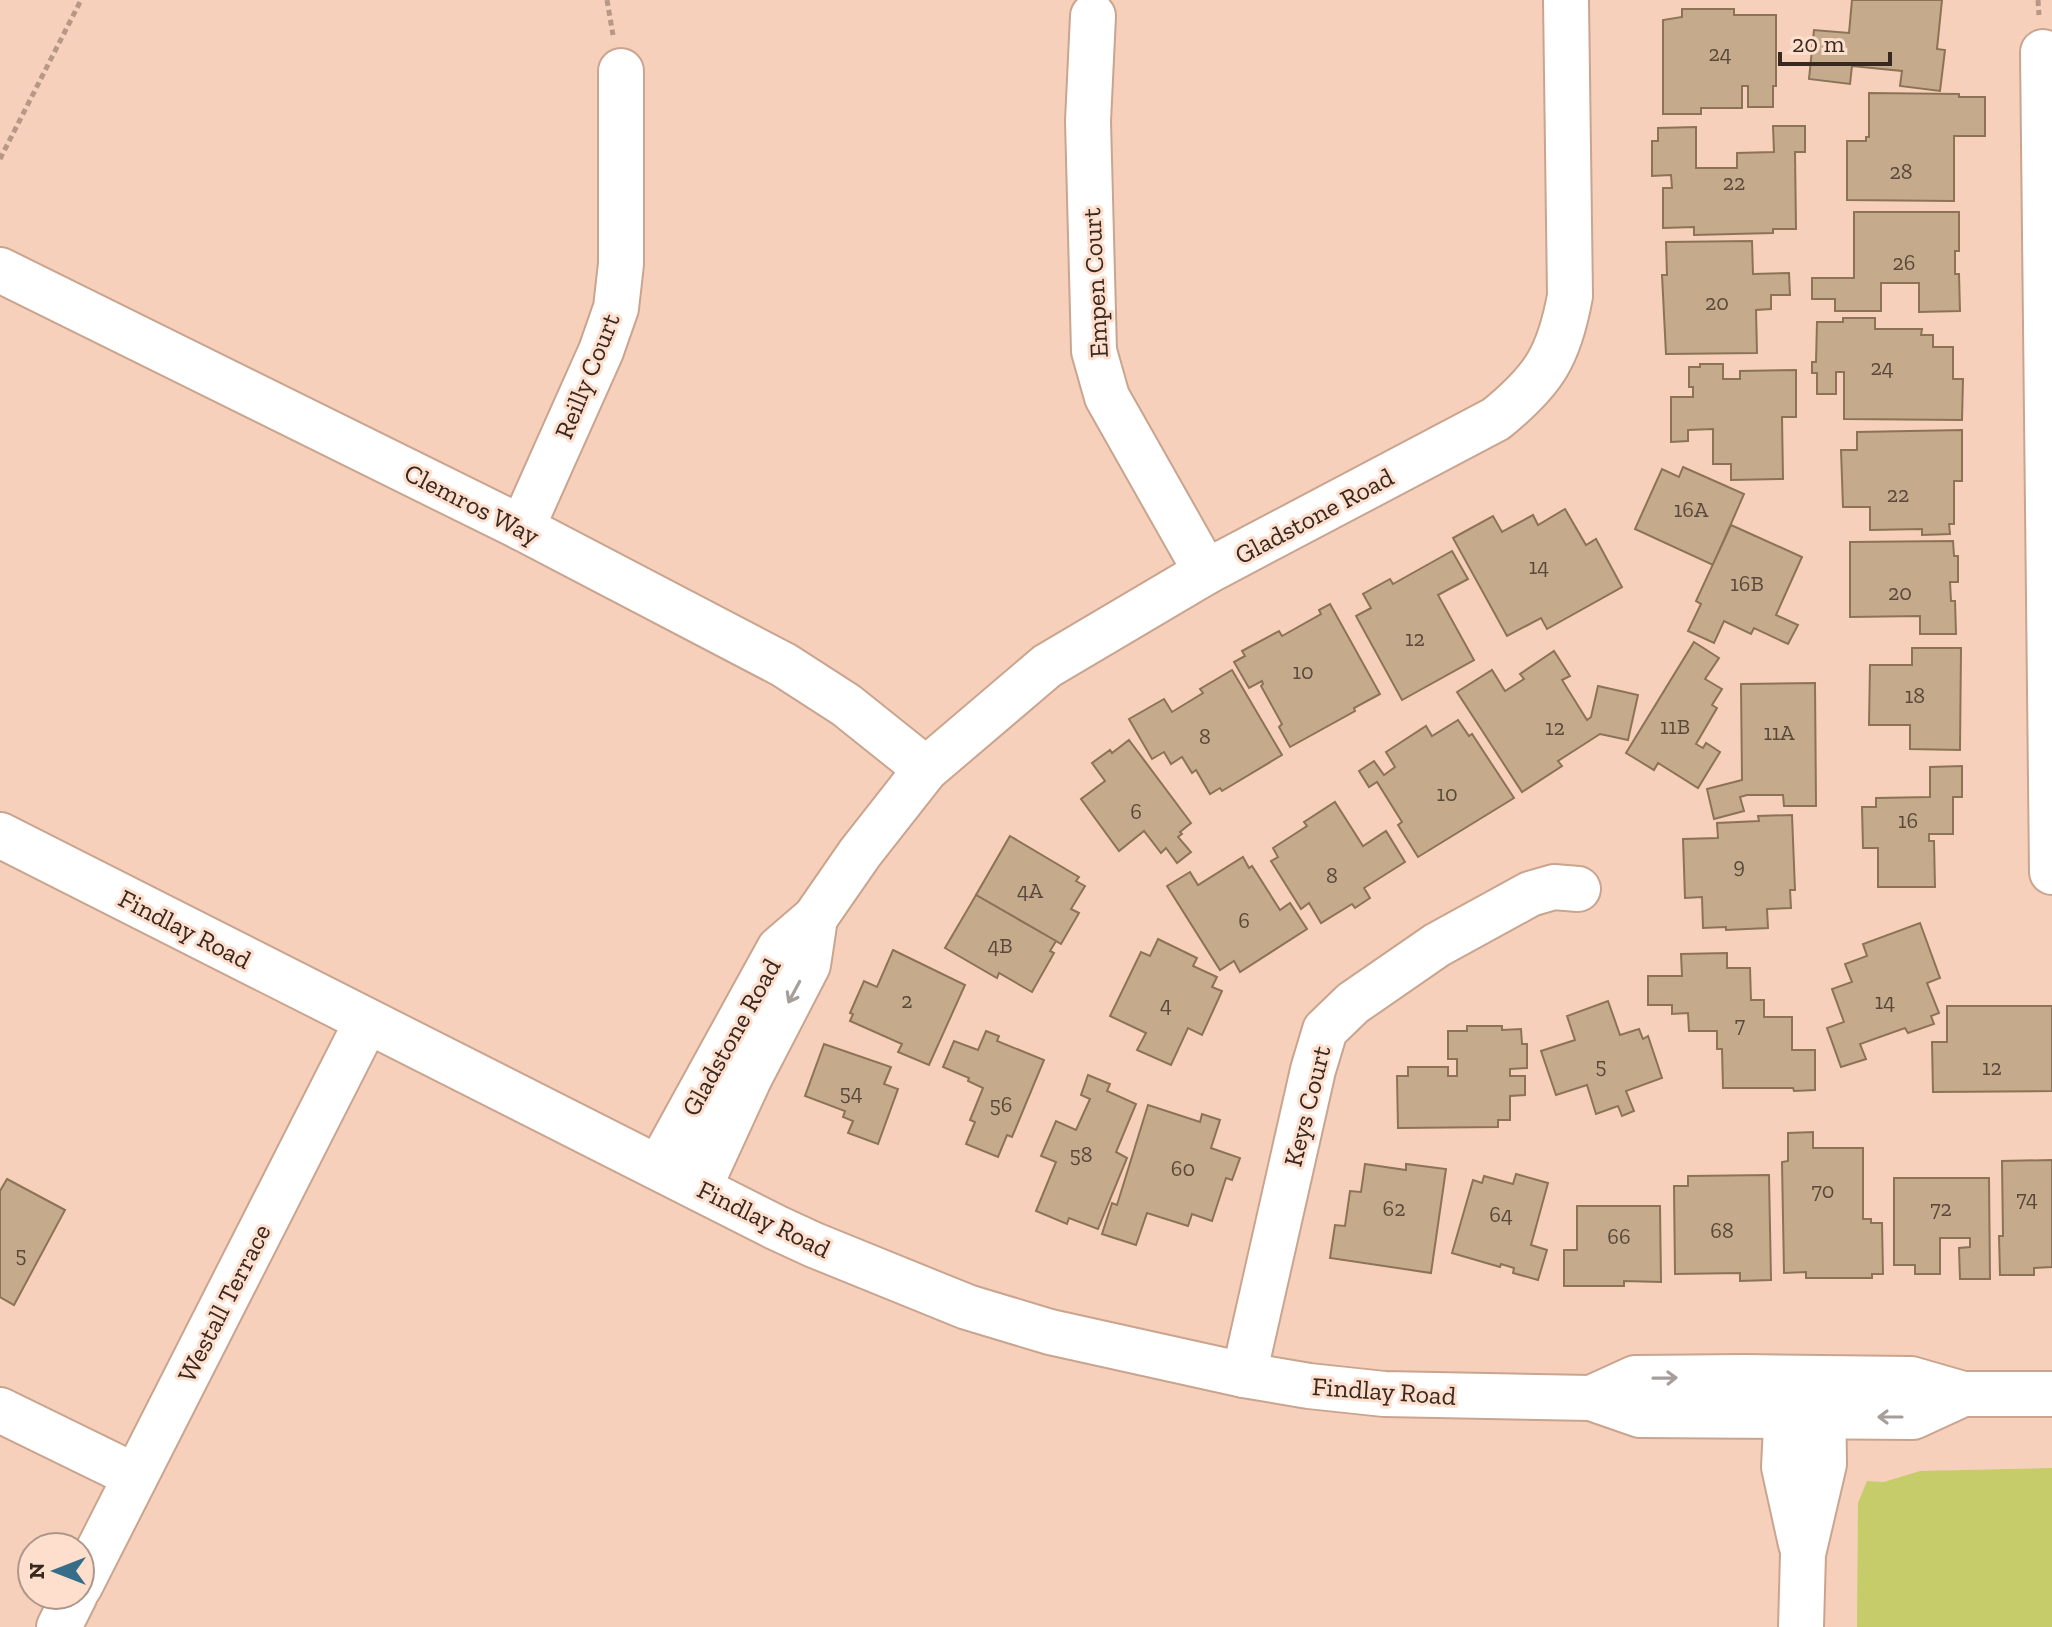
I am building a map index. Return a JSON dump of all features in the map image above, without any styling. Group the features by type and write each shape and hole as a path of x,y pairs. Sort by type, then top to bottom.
{"street":[{"name":"Gladstone Road","path":"659,1167 779,949 815,918 860,853 926,769 1047,666 1206,572 1496,419 1524,396 1549,365 1564,330 1570,296 1566,0"},
{"name":"Empen Court","path":"1093,16 1088,121 1094,351 1107,397 1206,572"},
{"path":"2043,52 2052,872"},
{"name":"Reilly Court","path":"522,528 601,351 616,308 621,264 621,71"},
{"name":"Clemros Way","path":"0,270 522,528 784,665 846,705 926,769"},
{"name":"Findlay Road","path":"0,835 814,1245 967,1307 1050,1332 1244,1375 1384,1394 1591,1398 1640,1415 1805,1397 1913,1417 1963,1394 2052,1394"},
{"name":"Keys Court","path":"1244,1375 1313,1070 1325,1030 1353,1003 1437,945 1530,894 1554,887 1578,889"},
{"name":"Gladstone Road","path":"699,1188 749,1079 808,965 815,918"},
{"name":"Westall Terrace","path":"96,1554 367,1021"},
{"path":"1801,1627 1803,1554 1824,1464 1805,1397"},
{"path":"0,1410 135,1476"}],"path":[{"path":"0,159 81,0"}],"green space":[{"path":"2052,1468 2052,1627 1857,1627 1858,1503 1867,1481 1884,1482 1920,1471"}],"building":[{"path":"1852,0 1942,0 1937,49 1945,50 1940,91 1900,86 1902,71 1852,66 1850,84 1809,79 1814,30 1849,33"},
{"path":"1682,9 1734,9 1734,15 1776,15 1773,107 1748,107 1748,86 1742,86 1742,108 1701,108 1701,114 1663,114 1663,20 1682,17"},
{"path":"1869,93 1985,97 1985,136 1954,136 1954,201 1847,200 1847,141 1866,141 1869,137"},
{"path":"1773,126 1805,126 1805,152 1795,152 1796,229 1773,229 1773,233 1694,235 1694,227 1663,228 1663,188 1672,188 1671,175 1652,176 1652,141 1658,141 1658,128 1696,127 1696,168 1737,168 1737,153 1774,152"},
{"path":"1854,212 1959,212 1959,251 1955,251 1955,274 1959,274 1960,311 1919,312 1919,283 1881,283 1881,311 1835,311 1835,299 1812,299 1812,278 1854,278"},
{"path":"1752,241 1753,274 1789,273 1790,295 1771,295 1771,309 1756,310 1757,353 1666,354 1662,275 1667,275 1666,242"},
{"path":"1843,318 1875,318 1875,329 1922,329 1921,335 1933,335 1933,347 1953,347 1953,379 1963,379 1962,420 1844,419 1844,372 1836,372 1836,394 1817,394 1817,373 1812,373 1812,362 1816,362 1817,322 1843,322"},
{"path":"1700,364 1723,364 1723,379 1740,379 1740,371 1796,370 1796,417 1782,417 1783,479 1731,480 1731,464 1713,464 1713,429 1688,430 1688,441 1671,442 1671,397 1693,397 1693,387 1689,387 1689,367 1700,367"},
{"path":"1962,430 1962,481 1954,481 1954,524 1949,524 1950,534 1922,535 1922,529 1870,530 1870,507 1843,507 1841,450 1857,450 1857,432"},
{"path":"1683,467 1744,494 1713,565 1635,529 1662,469 1679,477"},
{"path":"1565,509 1586,545 1596,539 1622,587 1547,629 1541,618 1507,636 1453,538 1493,516 1502,532 1533,515 1538,525"},
{"path":"1731,525 1802,557 1776,615 1798,625 1788,644 1754,628 1751,634 1724,621 1714,643 1688,631 1701,604 1696,601"},
{"path":"1953,541 1954,556 1958,556 1958,582 1950,582 1951,601 1955,601 1956,634 1920,634 1920,616 1850,617 1850,542"},
{"path":"1452,551 1468,579 1438,595 1474,660 1402,700 1356,616 1371,608 1363,594 1390,579 1393,584"},
{"path":"1330,604 1380,694 1290,747 1279,727 1282,724 1261,686 1262,681 1249,688 1234,662 1245,656 1242,651 1279,631 1282,636 1321,614 1319,610"},
{"path":"1694,642 1719,658 1705,679 1722,689 1712,705 1717,708 1696,744 1703,748 1706,743 1720,752 1698,788 1658,763 1654,770 1626,753"},
{"path":"1912,648 1961,648 1960,750 1910,749 1910,725 1869,725 1870,665 1912,665"},
{"path":"1554,651 1570,676 1562,680 1587,720 1591,717 1598,686 1638,695 1628,740 1600,734 1558,761 1562,766 1522,792 1457,692 1492,670 1505,691 1524,679 1520,674"},
{"path":"1232,670 1282,755 1222,791 1220,788 1210,794 1196,770 1192,773 1182,757 1171,764 1164,752 1152,759 1129,719 1164,699 1172,712 1203,693 1200,689"},
{"path":"1815,683 1816,806 1784,806 1783,795 1747,795 1740,797 1744,811 1714,819 1707,789 1742,780 1741,684"},
{"path":"1458,720 1469,736 1472,734 1514,798 1418,857 1398,825 1402,822 1377,782 1369,787 1359,771 1374,761 1384,775 1395,767 1386,752 1426,726 1432,736"},
{"path":"1129,740 1191,823 1178,837 1191,852 1177,863 1166,848 1161,853 1144,831 1119,851 1081,799 1105,781 1092,763"},
{"path":"1962,766 1962,797 1953,797 1953,834 1929,834 1929,841 1934,841 1935,887 1878,887 1878,848 1863,848 1862,807 1876,807 1876,798 1930,797 1930,767"},
{"path":"1335,802 1363,846 1386,831 1405,862 1364,888 1370,898 1355,908 1352,904 1321,923 1309,903 1301,909 1271,861 1278,857 1273,848 1307,826 1304,822"},
{"path":"1792,815 1795,890 1790,890 1791,908 1767,909 1768,928 1703,928 1702,897 1685,898 1683,839 1718,838 1717,823 1759,821 1758,816"},
{"path":"1010,836 1079,877 1076,881 1085,886 1071,909 1079,913 1061,944 976,895"},
{"path":"1243,857 1280,910 1290,903 1307,929 1240,972 1234,961 1220,970 1167,886 1190,872 1198,885"},
{"path":"976,895 1056,941 1050,951 1054,953 1032,992 999,973 997,978 945,948"},
{"path":"1920,923 1940,978 1927,983 1939,1013 1931,1016 1934,1024 1908,1033 1905,1028 1860,1044 1866,1059 1841,1067 1827,1028 1844,1022 1832,989 1852,982 1845,964 1867,956 1863,944"},
{"path":"1158,939 1197,958 1193,966 1217,977 1212,987 1222,991 1202,1035 1188,1028 1171,1065 1137,1050 1146,1033 1110,1016 1141,952 1150,956"},
{"path":"893,950 965,985 929,1065 898,1052 902,1044 850,1021 853,1014 850,1013 864,981 877,987"},
{"path":"1727,953 1727,968 1750,968 1751,1000 1764,1000 1764,1017 1792,1017 1792,1050 1815,1050 1815,1090 1723,1088 1722,1049 1717,1049 1717,1031 1689,1031 1688,1013 1672,1014 1672,1005 1648,1005 1648,976 1682,976 1681,954"},
{"path":"1608,1001 1620,1035 1639,1029 1643,1039 1648,1036 1662,1078 1626,1091 1634,1111 1622,1116 1618,1106 1596,1114 1587,1085 1556,1095 1541,1051 1575,1040 1567,1016"},
{"path":"1947,1006 2052,1006 2052,1091 1933,1092 1932,1042 1947,1042"},
{"path":"1467,1026 1521,1029 1522,1044 1527,1044 1527,1068 1510,1069 1510,1076 1525,1076 1525,1095 1510,1096 1510,1120 1498,1120 1498,1127 1398,1128 1397,1076 1408,1076 1408,1067 1448,1067 1448,1076 1457,1076 1457,1059 1448,1059 1448,1031 1467,1031"},
{"path":"986,1031 999,1036 997,1041 1044,1060 1012,1137 1007,1135 998,1157 966,1144 975,1122 970,1120 983,1088 943,1067 954,1041 978,1050"},
{"path":"824,1044 891,1067 884,1084 898,1089 878,1144 848,1133 853,1121 843,1117 845,1111 805,1096"},
{"path":"1088,1075 1110,1084 1107,1091 1136,1104 1116,1152 1127,1158 1098,1229 1069,1218 1067,1224 1036,1211 1056,1162 1041,1156 1056,1121 1076,1130 1090,1099 1081,1095"},
{"path":"1148,1105 1200,1122 1202,1114 1220,1120 1211,1148 1240,1158 1232,1180 1226,1178 1212,1221 1192,1214 1188,1226 1147,1213 1136,1245 1102,1234 1112,1203 1117,1205"},
{"path":"1813,1132 1813,1148 1863,1148 1863,1219 1882,1223 1883,1274 1872,1274 1872,1278 1806,1278 1806,1272 1784,1273 1782,1162 1788,1161 1788,1133"},
{"path":"2052,1160 2052,1267 2034,1268 2034,1275 2000,1275 2002,1161"},
{"path":"1365,1164 1406,1170 1406,1164 1446,1169 1431,1273 1330,1258 1335,1225 1345,1226 1350,1191 1361,1192"},
{"path":"1516,1174 1548,1183 1531,1245 1547,1250 1538,1280 1513,1273 1514,1268 1452,1253 1473,1180 1482,1183 1484,1176 1513,1184"},
{"path":"1769,1175 1771,1280 1740,1281 1740,1273 1675,1274 1674,1186 1688,1186 1688,1176"},
{"path":"1894,1178 1989,1178 1990,1279 1960,1279 1959,1248 1970,1247 1970,1238 1940,1238 1940,1274 1915,1274 1915,1265 1894,1265"},
{"path":"7,1179 65,1210 14,1305 0,1297 0,1191"},
{"path":"1577,1206 1660,1206 1661,1282 1624,1281 1624,1286 1564,1286 1564,1250 1577,1250"}]}
